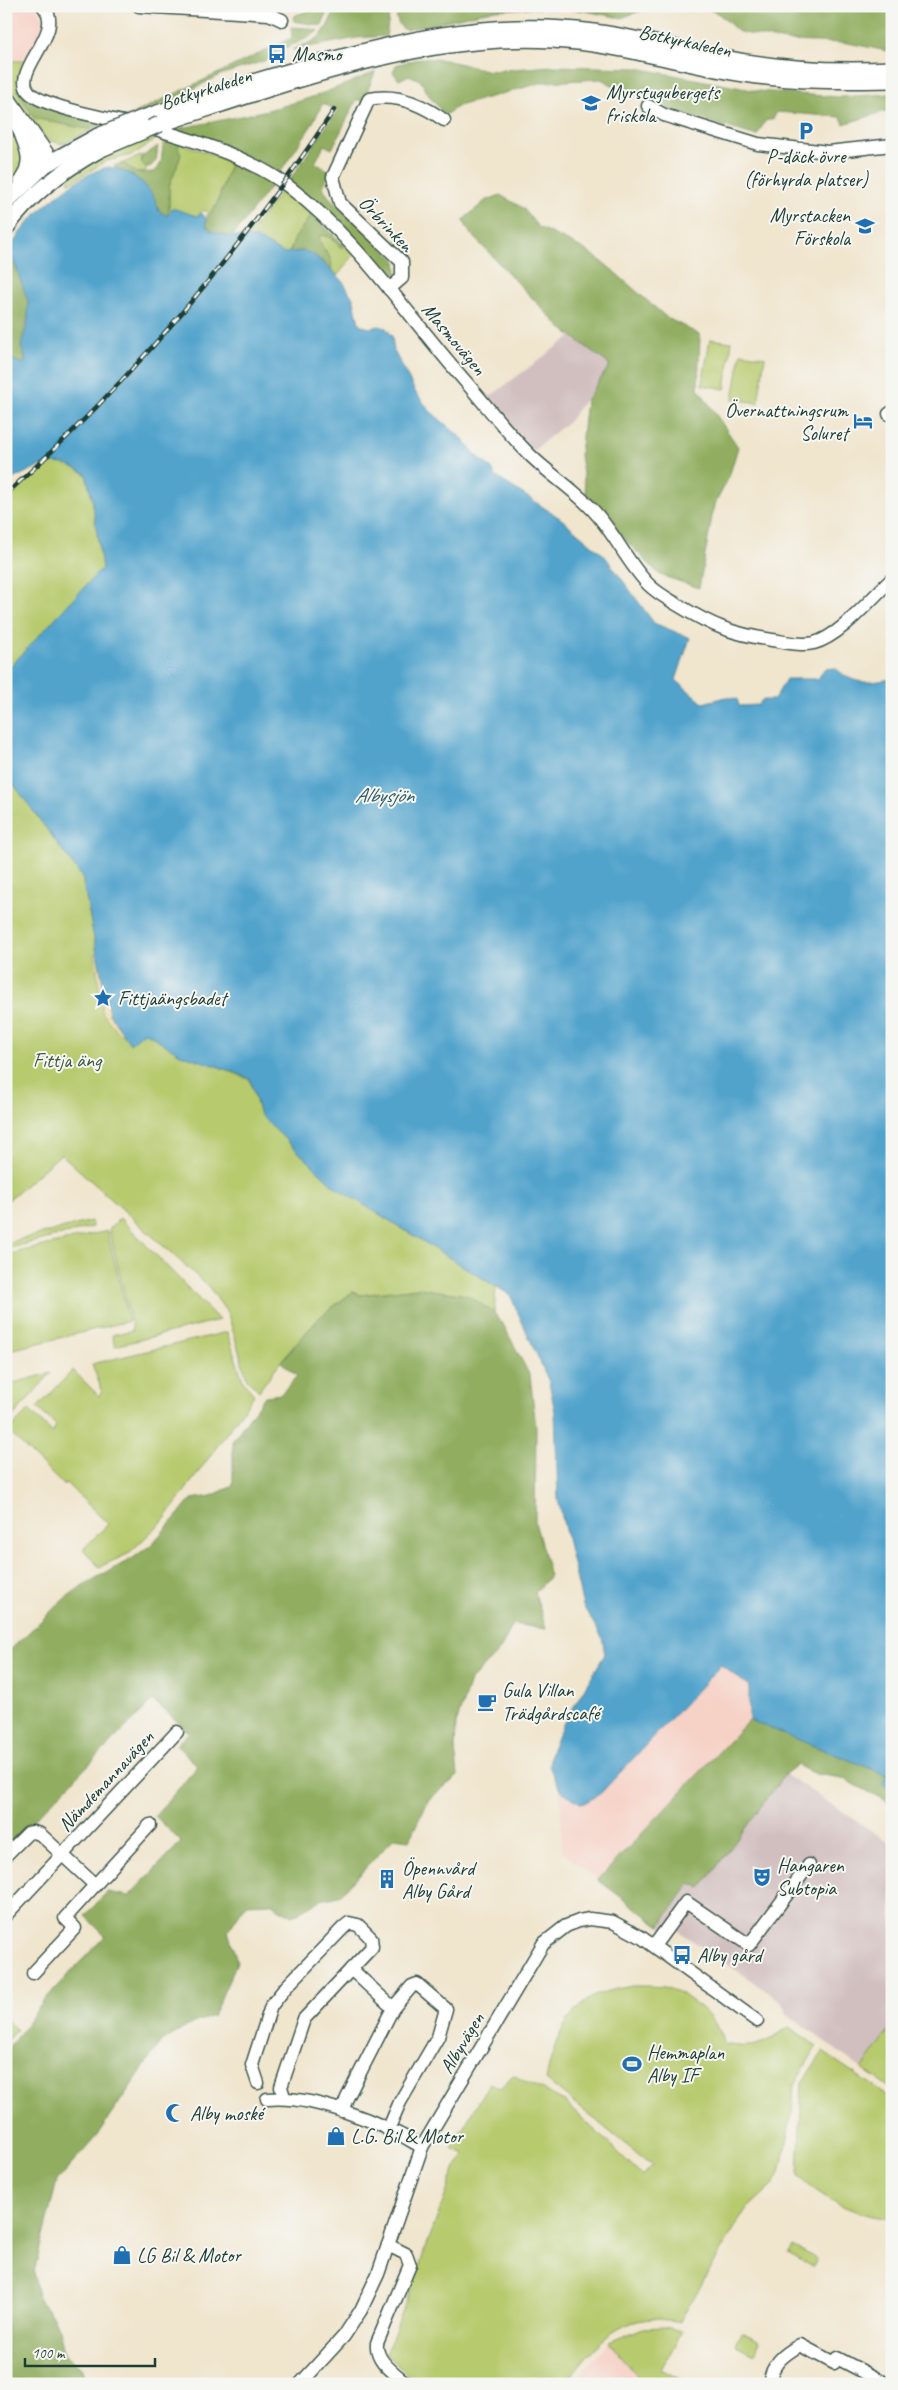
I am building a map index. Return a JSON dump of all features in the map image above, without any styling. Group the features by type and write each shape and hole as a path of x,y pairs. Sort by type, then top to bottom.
{"main road":[{"name":"Botkyrkaleden","path":"6,228 34,195 57,176 100,142 140,119 296,69 400,41 438,34 494,28 550,28 600,33 719,58 790,67 892,69"},
{"name":"Botkyrkaleden","path":"11,197 48,163 100,142 286,85 430,47 491,41 551,40 602,44 724,70 777,78 821,81 892,80"},
{"path":"11,197 30,163 21,131"},
{"path":"48,163 57,176"}],"street":[{"path":"139,6 269,14 282,20"},
{"name":"Masmovägen","path":"49,8 47,33 26,74 25,83 30,93 48,102 162,131 233,156 264,170 291,188 323,217 389,289 462,378 530,455 595,512 650,586 700,618 724,630 748,636 800,644 815,642 836,631 892,578"},
{"path":"6,94 48,163"},
{"name":"Örbrinken","path":"389,289 402,278 402,262 340,203 333,177 370,99 384,96 398,97 424,107 444,120"},
{"path":"648,106 664,115 758,144 828,152 892,145"},
{"path":"6,111 48,163"},
{"name":"Nämdemannavägen","path":"6,1915 177,1732"},
{"path":"32,1973 75,1928 65,1918 150,1825"},
{"name":"Nämdemannavägen","path":"6,1855 28,1833 40,1834 95,1885"},
{"path":"654,1946 686,1902 750,1945 809,1865"},
{"name":"Albyvägen","path":"300,2384 344,2336 356,2318 378,2274 422,2147 511,1996 543,1944 550,1937 566,1926 590,1919 619,1924 654,1946 757,2021"},
{"path":"258,2084 252,2065 275,1999 349,1923 358,1925 371,1938 372,1947 304,2020 281,2087 284,2097"},
{"path":"351,1969 393,2008"},
{"path":"342,2111 393,2008 412,1986 416,1984 446,2009 438,2037 400,2102 388,2130"},
{"path":"267,2100 284,2097 342,2111 388,2130 422,2147"},
{"path":"388,2246 406,2254 410,2265 376,2350 380,2358 408,2384"},
{"path":"769,2384 777,2361 800,2345 834,2363 837,2358 887,2384"}],"shaded area":[{"path":"6,6 35,6 43,18 43,33 23,74 6,84"},
{"path":"571,336 611,365 569,421 533,451 487,399"},
{"path":"721,1664 749,1686 749,1720 598,1880 562,1851 560,1790 571,1799 599,1795"},
{"path":"785,1774 892,1844 892,2026 862,2069 786,2013 781,2001 677,1930 673,1936 660,1926 690,1883 701,1888"},
{"path":"609,2342 643,2384 572,2384 591,2361"}],"green space":[{"path":"336,6 380,6 389,17 386,36 357,38 292,50 320,36 327,27"},
{"path":"396,6 654,6 621,18 580,10 532,8 494,10 406,30 398,23"},
{"path":"702,6 892,6 892,52 848,43 786,41 739,32 719,14"},
{"path":"323,7 327,11 322,26 294,21 293,18 296,15"},
{"path":"291,27 318,31 308,38 273,53 267,60 220,75 168,102 118,121 292,38"},
{"path":"6,58 9,61 29,61 21,87 17,90 34,117 60,124 93,129 63,144 47,140 6,84"},
{"path":"421,58 445,60 490,71 552,66 637,68 757,91 838,97 892,94 892,109 844,124 841,117 777,112 773,119 765,121 757,136 668,109 655,90 645,87 632,96 601,79 544,82 458,106 445,115 430,97 420,80 409,75 399,80 393,72 396,65"},
{"path":"375,72 363,102 357,99 332,149 324,145 315,163 330,171 323,187 328,196 396,261 397,273 388,278 289,181 337,111 323,103 311,126 279,174 171,130 246,115 300,101"},
{"path":"21,87 110,123 87,129 38,119 34,117 17,90"},
{"path":"6,122 18,141 22,157 19,173 6,192 8,163"},
{"path":"149,136 154,136 154,141 132,155 106,161 70,183 68,179 96,160"},
{"path":"166,139 180,143 178,147 181,155 169,186 169,209 167,216 159,211 155,199 144,184 129,173 114,166 123,163 136,173 154,172 160,165"},
{"path":"180,143 231,161 217,204 206,218 208,213 204,210 197,217 169,209 169,186 181,155 177,147"},
{"path":"158,146 156,161 150,167 145,166 141,162 142,157"},
{"path":"143,155 143,164 147,167 145,172 136,173 123,163"},
{"path":"231,161 274,182 232,237 212,231 205,223 217,204"},
{"path":"283,188 312,214 295,238 289,253 282,253 270,245 246,239"},
{"path":"500,195 523,208 538,227 582,248 604,263 666,317 700,335 698,388 738,447 729,477 714,506 699,588 660,575 627,542 586,493 580,455 586,400 610,365 560,327 470,233 463,220 485,201"},
{"path":"312,214 345,246 341,247 329,237 321,235 319,237 321,246 331,260 331,269 312,255 296,251 290,252 295,238"},
{"path":"321,235 329,237 341,247 345,246 354,255 338,275 331,269 331,259 318,240"},
{"path":"11,237 12,253 29,308 22,342 24,364 9,360 6,362 6,243"},
{"path":"710,339 732,342 725,389 702,385"},
{"path":"741,353 765,357 758,403 733,399"},
{"path":"47,463 70,464 86,474 92,498 102,569 6,671 6,499"},
{"name":"Fittja äng","path":"6,774 82,877 109,1014 130,1043 145,1032 162,1042 250,1080 260,1115 335,1187 496,1287 494,1313 467,1295 417,1288 361,1295 353,1292 313,1325 279,1363 259,1391 247,1379 228,1314 209,1287 61,1154 6,1202"},
{"path":"120,1218 219,1320 115,1346 112,1335 133,1330 109,1229"},
{"path":"91,1221 92,1227 6,1249 6,1243"},
{"path":"107,1231 129,1321 6,1351 6,1255"},
{"path":"417,1288 467,1295 494,1313 503,1324 530,1376 536,1427 535,1522 550,1576 535,1593 546,1629 513,1624 500,1650 470,1681 456,1724 455,1749 458,1776 429,1799 409,1840 394,1838 339,1896 321,1900 292,1916 270,1903 246,1904 228,1931 237,1962 213,2016 193,2023 161,2042 95,2138 57,2181 34,2272 38,2299 53,2316 59,2330 65,2356 83,2369 87,2384 6,2384 6,2049 51,1993 105,1936 85,1916 107,1892 129,1896 181,1842 155,1816 198,1766 176,1745 189,1732 153,1700 6,1848 6,1654 64,1599 83,1585 133,1558 151,1545 192,1499 211,1496 233,1486 233,1440 265,1396 281,1394 297,1376 281,1362 319,1318 353,1292 361,1295"},
{"path":"227,1332 243,1381 254,1395 164,1520 128,1554 99,1567 83,1549 108,1524 66,1483 63,1485 8,1431 29,1410 53,1433 56,1425 37,1408 73,1370 99,1396 102,1391 92,1364"},
{"path":"51,1373 6,1424 6,1385"},
{"path":"749,1720 887,1775 883,1785 892,1790 892,1804 842,1778 816,1774 797,1765 785,1774 701,1888 690,1883 660,1926 598,1880"},
{"path":"632,1986 664,1987 682,1994 710,2017 722,2035 724,2044 752,2046 773,2038 789,2027 817,2046 794,2084 792,2113 780,2173 775,2183 748,2208 738,2222 680,2321 653,2319 638,2321 613,2332 592,2351 565,2384 419,2384 386,2355 456,2167 465,2154 451,2148 490,2083 500,2088 513,2075 564,2101 643,2176 653,2164 646,2161 546,2080 559,2036 571,2016 588,2000 598,1994"},
{"path":"6,2019 17,2030 6,2041"},
{"path":"892,2026 892,2089 862,2069"},
{"path":"823,2052 892,2099 892,2219 866,2214 830,2200 798,2176 802,2082"},
{"path":"792,2246 817,2259 813,2267 788,2253"},
{"path":"664,2327 683,2331 661,2369 689,2384 643,2384 609,2342 643,2328"},
{"path":"742,2332 760,2341 754,2354 736,2345"}],"sand":[{"name":"Fittjaängsbadet","path":"98,949 109,1014 123,1034 119,1034 102,1013 95,955"}],"water":[{"name":"Albysjön","path":"109,167 126,172 147,187 159,211 167,216 172,208 197,216 201,213 206,218 206,226 212,231 227,236 257,238 282,253 304,251 313,254 342,280 354,300 359,323 362,326 371,328 379,326 386,328 392,336 394,351 416,393 430,411 463,439 475,454 492,469 495,476 560,518 604,555 654,623 690,638 676,680 703,703 726,697 737,699 739,706 758,705 762,700 774,700 786,679 818,679 824,669 835,668 849,678 862,682 892,679 892,1790 883,1785 887,1775 749,1720 749,1686 721,1665 599,1795 582,1804 560,1790 549,1766 551,1751 562,1726 605,1654 602,1637 583,1606 558,1500 555,1412 549,1382 510,1295 335,1187 260,1115 250,1079 180,1054 145,1032 130,1044 109,1014 82,877 6,774 6,671 102,568 92,498 86,474 64,464 54,463 37,467 6,482 6,362 13,360 24,364 26,359 21,347 28,322 28,301 11,253 17,237 39,212 68,187 97,171"}],"railway":[{"path":"6,494 97,406 182,312 261,213 334,110"}],"place":[{"name":"Masmo","path":"277,54"},
{"name":"Myrstugubergets friskola","path":"591,103"},
{"name":"P-däck övre (förhyrda platser)","path":"806,131"},
{"name":"Myrstacken Förskola","path":"865,226"},
{"name":"Övernattningsrum Soluret","path":"863,421"},
{"name":"Fittjaängsbadet","path":"103,998"},
{"name":"Gula Villan Trädgårdscafé","path":"487,1702"},
{"name":"Hangaren Subtopia","path":"762,1877"},
{"name":"Öpennvård Alby Gård","path":"387,1879"},
{"name":"Alby gård","path":"682,1955"},
{"name":"Hemmaplan Alby IF","path":"632,2064"},
{"name":"Alby moské","path":"175,2113"},
{"name":"L.G. Bil & Motor","path":"336,2136"},
{"name":"LG Bil & Motor","path":"122,2255"}]}
